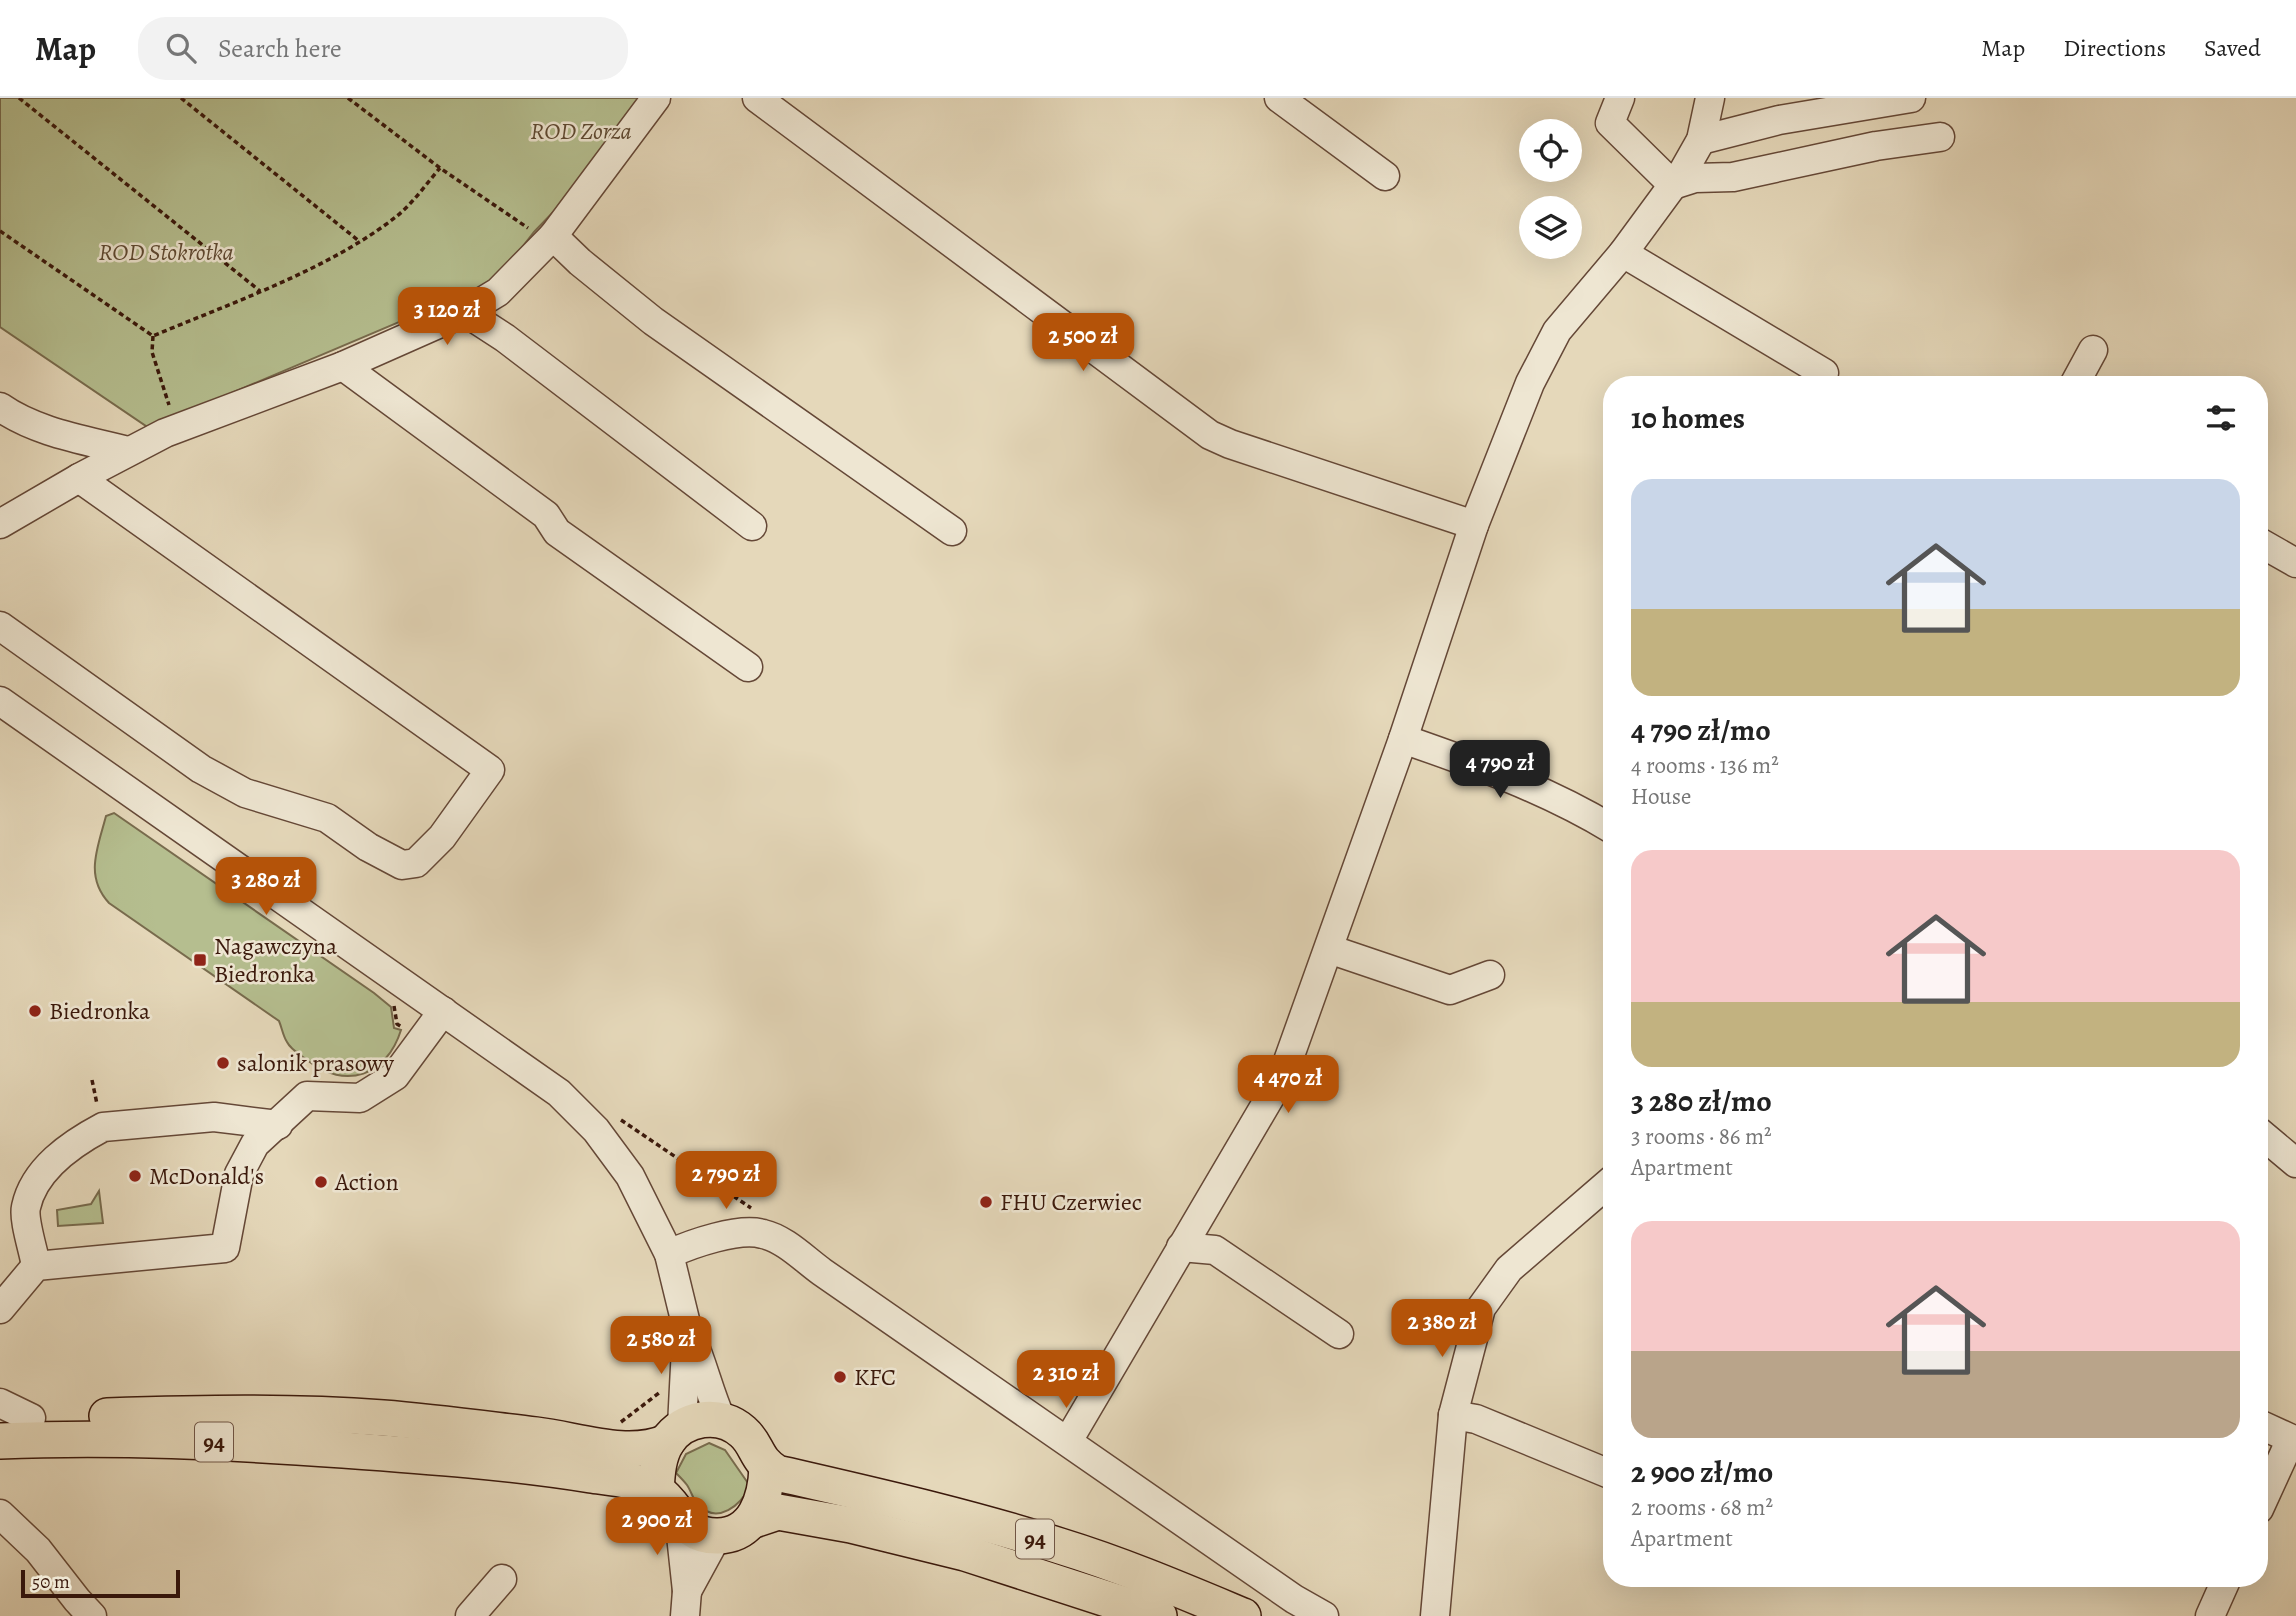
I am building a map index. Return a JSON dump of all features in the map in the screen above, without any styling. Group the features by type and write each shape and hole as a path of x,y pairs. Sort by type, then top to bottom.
{"main road":[{"name":"94","path":"15,1418 217,1412 308,1414 384,1418 539,1435 617,1448 653,1448 701,1419 720,1419"},
{"path":"720,1419 745,1433 767,1467 766,1491 751,1521"},
{"path":"675,1434 658,1469 656,1490 689,1527 703,1535 717,1536"},
{"name":"94","path":"0,1441 146,1438 428,1456 590,1475 656,1490"},
{"name":"94","path":"767,1467 777,1473 914,1505 1061,1546 1243,1616"},
{"name":"94","path":"717,1536 740,1531 751,1521 778,1513 863,1528 965,1553 1159,1616"}],"street":[{"path":"0,524 128,451 174,421 343,366 465,312 498,292 656,98"},
{"path":"757,98 1210,435 1474,525"},
{"path":"1279,98 1385,176"},
{"path":"1620,98 1610,123 1673,186"},
{"path":"1068,1441 1283,1075 1403,739 1474,525 1530,383 1557,331 1623,253 1673,186 1701,140 1710,98"},
{"path":"1701,140 1779,120 1911,98"},
{"path":"1673,186 1695,178 1733,177 1876,146 1940,137"},
{"path":"544,237 580,262 653,321 952,531"},
{"path":"1623,253 1824,373"},
{"path":"465,312 515,346 752,526"},
{"path":"2079,376 2093,350"},
{"path":"343,366 546,515 557,532 748,667"},
{"path":"0,407 12,416 40,427 128,451"},
{"path":"0,626 201,769 246,793 327,818 368,847 402,865 416,863 442,837 490,769 79,478"},
{"path":"2268,547 2296,563"},
{"path":"0,701 559,1093 596,1130 630,1176 669,1254 687,1328 704,1367 720,1419"},
{"path":"1403,739 1502,774 1577,808 1603,824"},
{"path":"1329,949 1450,990 1490,975"},
{"path":"0,1309 36,1266 225,1248 239,1174 254,1144 307,1096 360,1098 395,1076 443,1011"},
{"path":"36,1266 25,1209 40,1175 66,1150 103,1126 214,1117 278,1125"},
{"path":"2268,1140 2296,1163"},
{"path":"1435,1616 1453,1415 1481,1308 1509,1269 1603,1188"},
{"path":"669,1254 685,1247 744,1233 763,1233 783,1243 1294,1599 1324,1616"},
{"path":"1181,1247 1215,1250 1339,1334"},
{"path":"675,1434 687,1328"},
{"path":"0,1403 15,1418"},
{"path":"1453,1415 1476,1419 1603,1471"},
{"path":"2268,1428 2294,1440 2268,1491"},
{"path":"0,1514 38,1550 76,1600 92,1616"},
{"path":"679,1517 686,1604"},
{"path":"686,1604 717,1536"},
{"path":"470,1616 502,1579"},
{"path":"2210,1616 2223,1587"}],"path":[{"path":"19,98 260,291"},
{"path":"181,98 359,241"},
{"path":"348,98 440,168 544,237"},
{"path":"153,336 260,291 359,241 399,215 440,168"},
{"path":"0,231 153,336"},
{"path":"153,336 152,352 174,421"},
{"path":"92,1080 95,1093"},
{"path":"613,1115 751,1208"},
{"path":"619,1431 621,1420 664,1389"}],"green space":[{"name":"ROD Stokrotka","path":"0,98 643,98 588,176 534,232 496,281 149,428 0,327"},
{"path":"114,813 391,1007 394,1028 401,1030 386,1058 363,1074 336,1075 322,1069 291,1047 284,1037 279,1021 109,903 97,882 95,861 106,816"},
{"path":"99,1191 103,1223 58,1226 57,1210 91,1204"},
{"path":"709,1443 725,1450 750,1486 735,1506 721,1513 706,1511 698,1505 687,1485 676,1473 686,1454"}],"place":[{"name":"Nagawczyna Biedronka","path":"200,960"},
{"name":"Biedronka","path":"35,1011"},
{"name":"salonik prasowy","path":"223,1063"},
{"name":"McDonald's","path":"135,1176"},
{"name":"Action","path":"321,1182"},
{"name":"FHU Czerwiec","path":"986,1202"},
{"name":"KFC","path":"840,1377"}],"park label":[{"name":"ROD Zorza","path":"581,131"}]}
